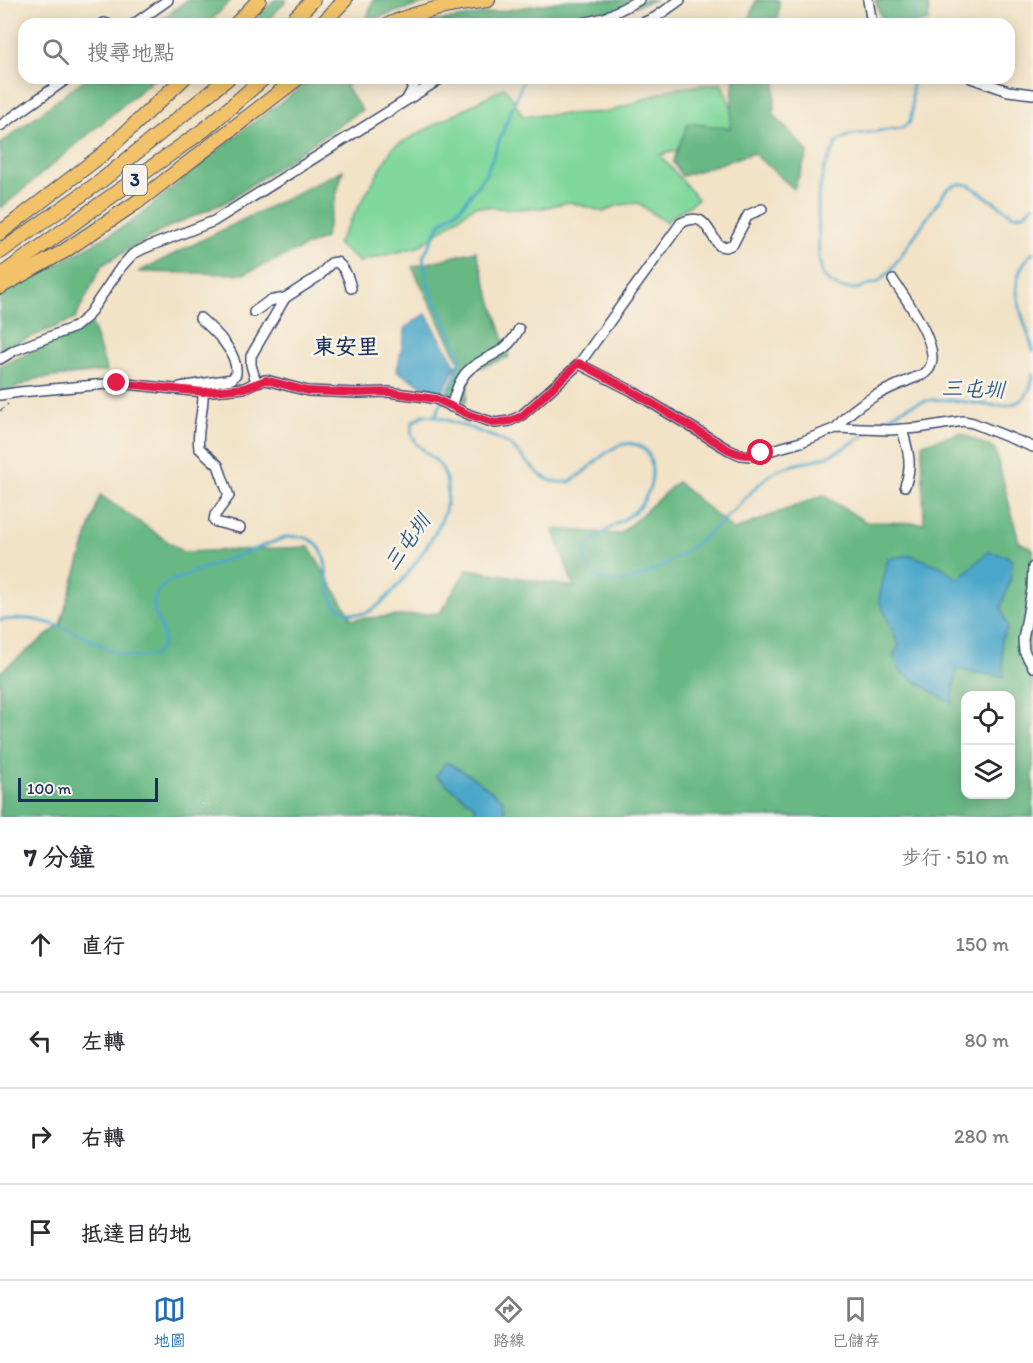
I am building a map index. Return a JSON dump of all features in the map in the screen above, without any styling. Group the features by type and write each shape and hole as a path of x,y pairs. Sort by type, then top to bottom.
{"highway":[{"path":"242,18 259,0"},
{"path":"295,18 313,0"},
{"path":"328,18 345,0"},
{"path":"403,18 454,4 488,0"},
{"path":"0,233 103,154 178,84"},
{"name":"3","path":"0,252 100,181 221,84"},
{"name":"3","path":"0,276 205,129 257,84"},
{"path":"0,287 63,252 140,200 290,84"}],"street":[{"path":"142,18 168,0"},
{"path":"604,18 639,0"},
{"path":"654,18 680,0"},
{"path":"868,0 871,18"},
{"path":"0,126 60,84"},
{"path":"407,99 415,84"},
{"path":"0,359 15,350 75,327 87,317 121,267 133,254 214,221 432,84"},
{"path":"988,84 1008,91 1033,94"},
{"path":"0,395 97,384 146,385 203,392 244,388 266,380 308,391 388,392 436,399 470,415 495,423 510,421 522,416 579,363 681,223 691,219 700,219 720,246 726,247 733,244 748,214 762,209"},
{"path":"254,312 269,300 285,298 319,276 326,267 337,262 346,272 351,288"},
{"path":"836,428 846,415 866,401 924,374 930,367 932,357 925,333 911,306 893,280"},
{"path":"256,382 251,356 285,298"},
{"path":"172,389 232,379 236,374 237,367 228,349 215,331 200,318"},
{"path":"451,407 462,378 471,368 513,341 519,329"},
{"path":"579,363 632,391 741,456 751,456 801,442 836,428 889,430 963,421 974,423 1033,447"},
{"path":"203,392 204,407 198,441 199,448 218,465 229,496 215,515 214,520 240,528"},
{"path":"902,429 910,460 905,486"},
{"path":"1033,567 1032,589 1023,640 1024,651 1033,667"}],"green space":[{"path":"187,0 231,0 214,18 164,18"},
{"path":"274,0 287,0 270,18 258,18"},
{"path":"373,0 435,0 376,18 367,18"},
{"path":"569,0 656,0 591,18 459,18"},
{"path":"756,0 779,0 778,18 750,18"},
{"path":"875,0 928,0 929,18 882,18"},
{"path":"78,84 148,84 0,209 0,144"},
{"path":"306,84 347,84 346,88 362,110 224,203 166,228 102,265 75,319 0,350 0,297 130,223 243,130"},
{"path":"721,84 744,135 660,155 698,199 665,222 638,203 618,205 604,212 569,202 543,208 511,209 475,206 418,247 359,262 337,244 393,147 505,87 523,116 609,112 671,89"},
{"path":"734,84 776,84 774,115 808,152 794,189 753,153 682,176 673,162 688,123 730,128"},
{"path":"343,170 325,238 244,274 138,272"},
{"path":"476,251 509,357 470,371 466,402 448,397 459,361 412,267"},
{"path":"91,322 107,371 36,379 0,394 0,366 79,331"},
{"path":"960,433 995,449 1019,542 1033,549 1033,817 0,817 0,672 60,625 100,495 183,552 309,547 352,619 440,613 467,569 574,587 553,529 620,534 677,482 734,530 823,495 866,522 924,523 922,444"}],"water":[{"path":"426,314 456,366 440,396 397,371 406,327"},
{"path":"988,552 1007,556 1012,561 1010,581 1001,607 1008,628 1001,639 1004,677 956,669 952,704 901,672 893,656 899,646 879,599 888,559 911,555 942,567 958,579"},
{"path":"446,762 471,776 503,800 506,817 476,817 475,806 436,776"}],"waterway":[{"name":"三屯圳","path":"915,0 915,18"},
{"path":"435,416 458,370 461,356 428,285 423,257 440,224 462,206 486,174 522,84"},
{"name":"三屯圳","path":"912,84 910,122 902,128 849,135 837,142 824,169 818,197 819,258 822,274 829,282 840,288 856,289 878,282 891,270 947,189 955,185 969,185 1013,215 1025,213 1033,205"},
{"name":"三屯圳","path":"1033,252 1023,264 1018,276 1017,288 1021,312 1033,351"},
{"name":"三屯圳","path":"876,426 895,413 923,401 946,399 994,406 1008,405 1020,400 1029,390 1033,373"},
{"name":"三屯圳","path":"0,620 25,619 51,623 122,655 148,656 156,653 163,641 154,600 156,594 168,582 286,537 306,538 318,546 324,558 333,600 342,610 359,614 369,611 382,602 407,574 430,541 445,511 447,490 443,470 417,444 411,433 413,422 423,415 435,416 505,442 539,474 553,481 569,482 616,447 636,444 646,451 650,458 652,473 645,499 633,513 595,539 585,555 591,572 602,579 617,581 635,578 653,571 689,549 720,524 774,472 834,453 869,432"}],"district":[{"name":"東安里","path":"346,346"}],"route":[{"path":"117,383 203,392 244,388 266,380 308,391 388,392 436,399 470,415 495,423 510,421 522,416 579,363 632,391 741,456 761,453"}]}
